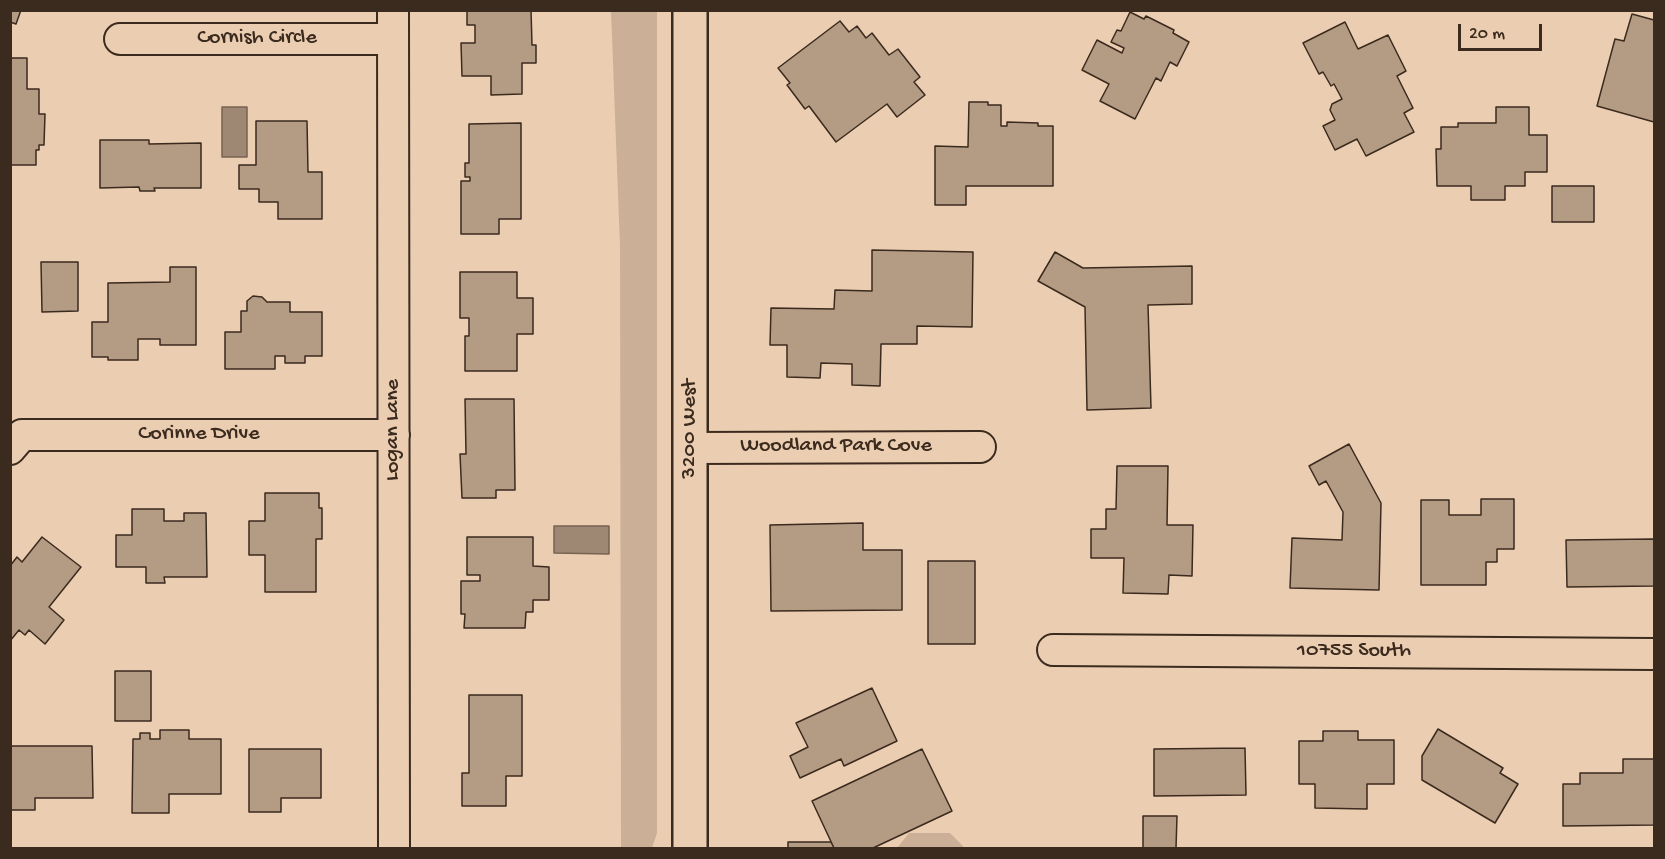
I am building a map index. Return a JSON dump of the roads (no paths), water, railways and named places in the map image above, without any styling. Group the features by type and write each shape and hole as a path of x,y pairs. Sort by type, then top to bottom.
{"street":[{"name":"3200 West","path":"690,10 692,448 690,849"},
{"name":"Cornish Circle","path":"120,39 393,25"},
{"name":"Logan Lane","path":"393,25 394,849"},
{"name":"Corinne Drive","path":"10,449 22,435 394,435"},
{"name":"Woodland Park Cove","path":"692,448 980,447"},
{"name":"10755 South","path":"1053,650 1654,654"}]}
